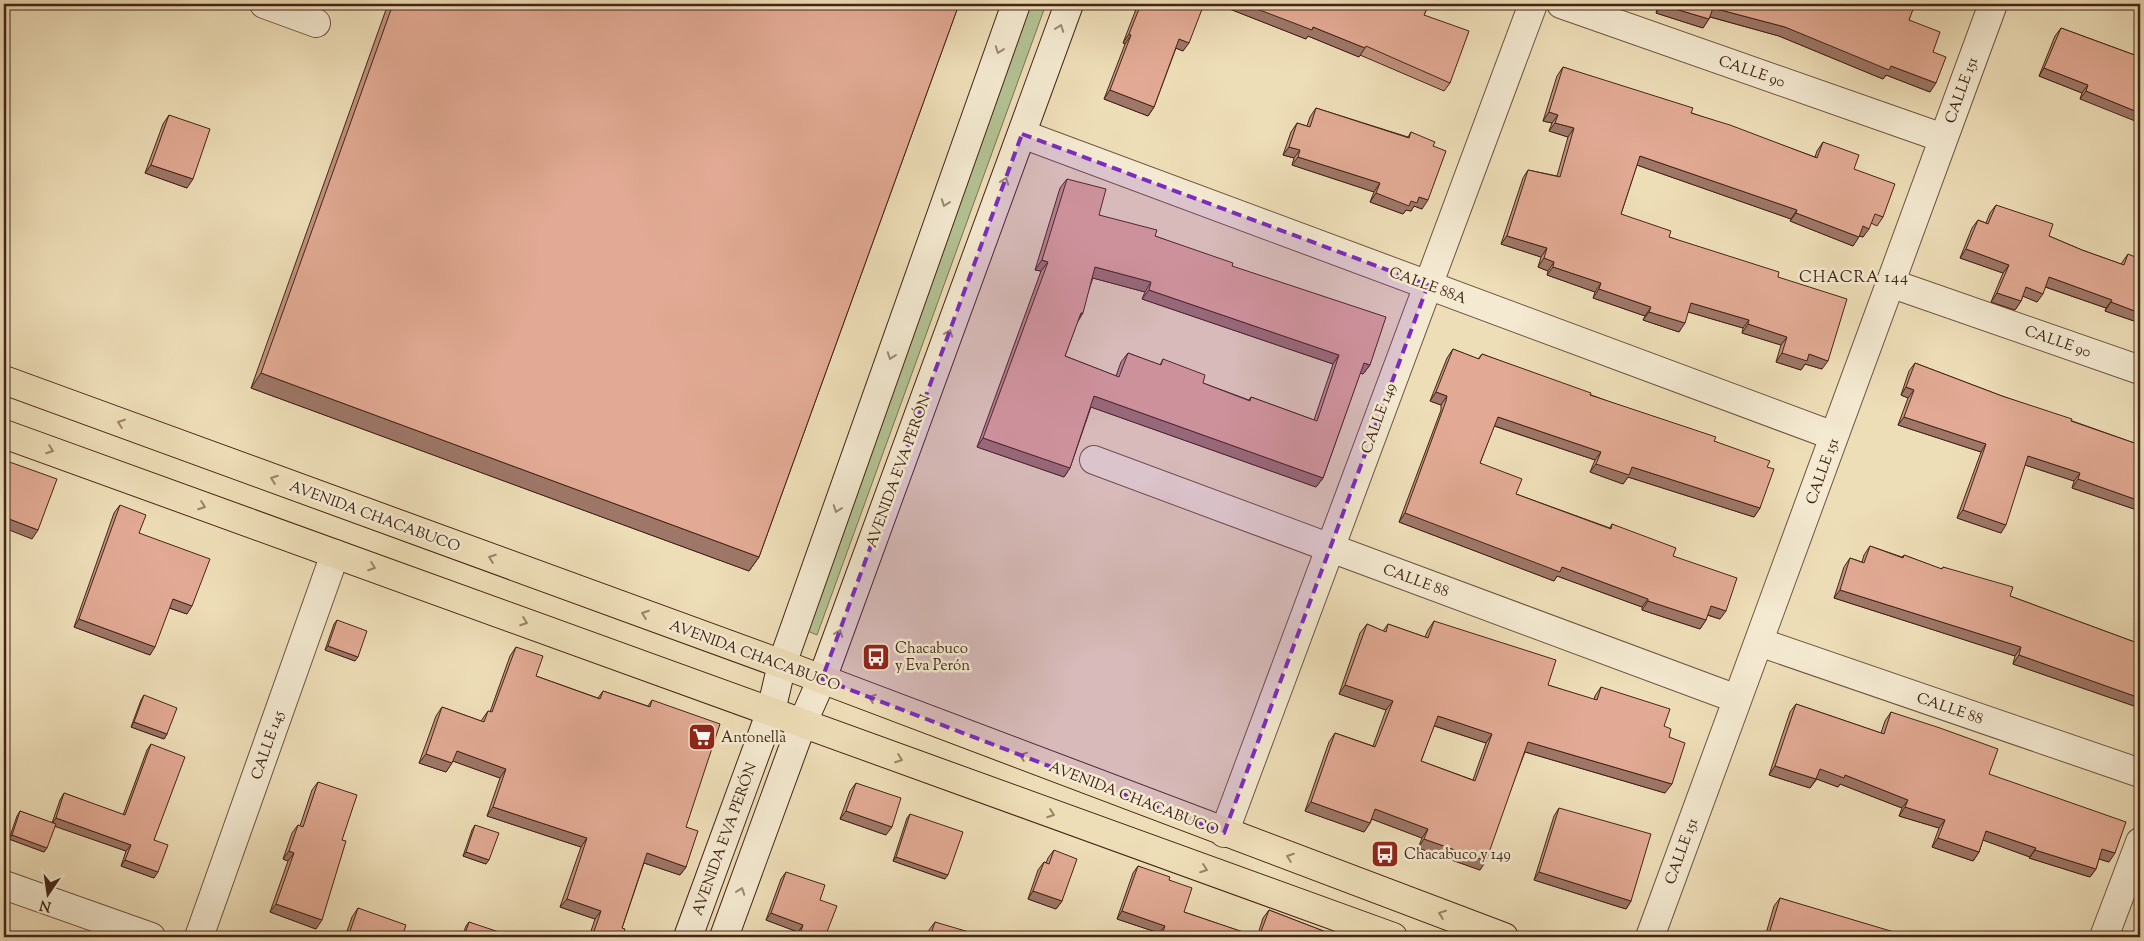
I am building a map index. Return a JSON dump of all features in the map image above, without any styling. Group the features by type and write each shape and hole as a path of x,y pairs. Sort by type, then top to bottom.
{"main road":[{"name":"AVENIDA CHACABUCO","path":"4,380 782,664 1504,937"},
{"path":"4,434 1393,937"}],"street":[{"path":"264,4 316,23"},
{"name":"AVENIDA EVA PERÓN","path":"688,937 771,711 782,664 1016,4"},
{"name":"AVENIDA EVA PERÓN","path":"724,937 802,724 822,679 1069,4"},
{"name":"CALLE 149","path":"1224,832 1533,4"},
{"name":"CALLE 90","path":"1561,4 1943,138"},
{"name":"CALLE 151","path":"1650,937 1993,4"},
{"name":"CALLE 88A","path":"1022,134 1834,436"},
{"name":"CALLE 90","path":"1890,283 2140,370"},
{"name":"CALLE 88","path":"1094,460 1737,699"},
{"name":"CALLE 145","path":"199,937 335,554"},
{"name":"CALLE 88","path":"1759,642 2140,773"},
{"path":"2104,937 2140,842"},
{"path":"4,885 150,937"}],"highlighted area":[{"path":"1022,134 1428,285 1224,833 822,679"}],"green space":[{"path":"1024,4 1046,4 817,635 798,627"}],"building":[{"path":"393,4 959,4 759,557 261,373"},
{"path":"1141,4 1204,4 1189,43 1179,39 1154,107 1110,90"},
{"path":"1244,4 1429,4 1424,15 1469,31 1450,83 1366,46 1365,48 1313,27 1312,30"},
{"path":"1662,4 1915,4 1909,20 1940,32 1933,52 1946,57 1936,83 1891,66 1889,70 1785,27 1713,8 1709,19"},
{"path":"2061,28 2140,57 2140,113 2086,91 2088,85 2044,68"},
{"path":"1563,67 1693,108 1691,113 1730,125 1817,158 1823,142 1859,155 1854,169 1895,184 1883,217 1875,214 1869,229 1863,226 1859,237 1796,213 1797,210 1640,156 1621,214 1671,231 1669,237 1779,272 1778,277 1847,299 1828,361 1809,354 1807,361 1782,353 1787,337 1748,324 1749,320 1691,303 1685,323 1649,312 1651,307 1599,289 1601,283 1553,267 1554,262 1544,258 1547,248 1507,236 1528,170 1560,177 1574,128 1555,123 1558,115 1549,112"},
{"path":"1316,108 1409,138 1411,132 1435,142 1433,146 1446,151 1428,200 1419,197 1417,203 1411,201 1409,206 1376,193 1380,183 1298,157 1300,150 1289,147 1297,123 1310,127"},
{"path":"169,115 210,129 193,179 151,165"},
{"path":"1067,179 1106,189 1099,215 1157,230 1155,236 1233,263 1232,266 1386,317 1370,365 1364,363 1323,478 1094,396 1070,468 983,438 1048,262 1042,260","holes":["1095,267 1151,282 1149,290 1339,355 1317,421 1251,397 1250,401 1203,383 1205,375 1163,359 1161,365 1128,353 1119,377 1065,356 1081,313 1083,313"]},
{"path":"1996,205 2053,224 2049,236 2082,250 2124,265 2128,254 2140,259 2140,313 2111,302 2112,300 2049,277 2043,294 2026,287 2021,301 1997,293 2009,265 1966,249 1978,220 1988,224"},
{"path":"1453,349 1479,359 1482,354 1591,393 1590,395 1716,437 1714,441 1770,461 1767,467 1774,469 1760,508 1632,467 1629,475 1596,464 1601,452 1498,417 1480,463 1522,479 1516,494 1611,529 1612,524 1676,548 1673,556 1737,578 1726,611 1711,606 1706,620 1648,601 1648,599 1562,567 1560,572 1405,513 1446,401 1447,396 1436,392"},
{"path":"1915,363 2140,445 2140,501 2078,479 2080,473 2028,456 2006,525 1963,510 1986,444 1904,417 1914,390 1906,387"},
{"path":"4,460 57,479 38,530 4,517"},
{"path":"120,505 146,515 139,533 210,559 192,606 173,599 155,647 79,619"},
{"path":"1870,546 1903,558 1904,555 1942,569 1943,567 2013,587 2010,596 2140,644 2140,698 2019,655 2021,647 1840,590 1850,558 1864,563"},
{"path":"337,620 367,631 358,657 328,646"},
{"path":"1434,621 1556,660 1548,685 1597,700 1601,687 1670,709 1664,726 1671,729 1669,737 1685,743 1672,784 1528,742 1486,861 1424,839 1428,829 1375,809 1370,823 1311,802 1335,733 1375,747 1393,701 1345,685 1367,624 1386,632 1388,624 1428,638","holes":["1438,716 1492,734 1475,781 1421,761"]},
{"path":"516,647 543,656 536,676 600,699 603,691 650,707 652,700 720,724 686,827 698,831 686,867 647,853 622,928 625,929 623,937 592,937 601,911 567,899 587,838 493,807 506,769 457,751 452,763 426,754 442,707 484,722 488,711 492,712"},
{"path":"144,695 177,708 167,734 134,722"},
{"path":"1796,704 1884,734 1891,712 1998,749 1989,774 2126,822 2115,853 2102,849 2096,869 2035,850 2036,848 1986,831 1979,852 1938,838 1945,820 1905,807 1908,800 1845,775 1844,778 1820,769 1816,779 1775,766"},
{"path":"151,744 185,757 154,840 168,845 158,872 125,860 131,845 56,818 64,793 125,815"},
{"path":"318,782 357,795 342,840 346,841 322,920 276,904 294,853 289,851 298,825 303,827"},
{"path":"856,783 901,798 892,827 846,811"},
{"path":"1559,808 1651,834 1631,901 1539,872"},
{"path":"20,811 56,824 47,848 12,835"},
{"path":"910,814 963,832 948,875 896,857"},
{"path":"475,825 499,833 489,860 466,852"},
{"path":"1054,850 1077,859 1062,901 1033,891 1044,862 1049,864"},
{"path":"1138,866 1170,877 1169,880 1192,888 1184,912 1258,937 1161,937 1165,926 1122,911"},
{"path":"786,872 825,885 820,900 837,906 825,937 799,937 803,925 771,913"},
{"path":"1780,898 1894,932 1893,937 1768,937"},
{"path":"358,908 406,925 402,937 348,937"},
{"path":"1269,910 1339,937 1259,937"},
{"path":"469,922 502,933 500,937 464,937"},
{"path":"935,922 969,932 967,937 930,937"},
{"path":"1357,933 1370,937 1355,937"}],"place":[{"name":"Chacabuco y Eva Perón","path":"876,657"},
{"name":"Antonella","path":"702,737"},
{"name":"Chacabuco y 149","path":"1385,854"}],"district":[{"name":"CHACRA 144","path":"1854,276"}]}
